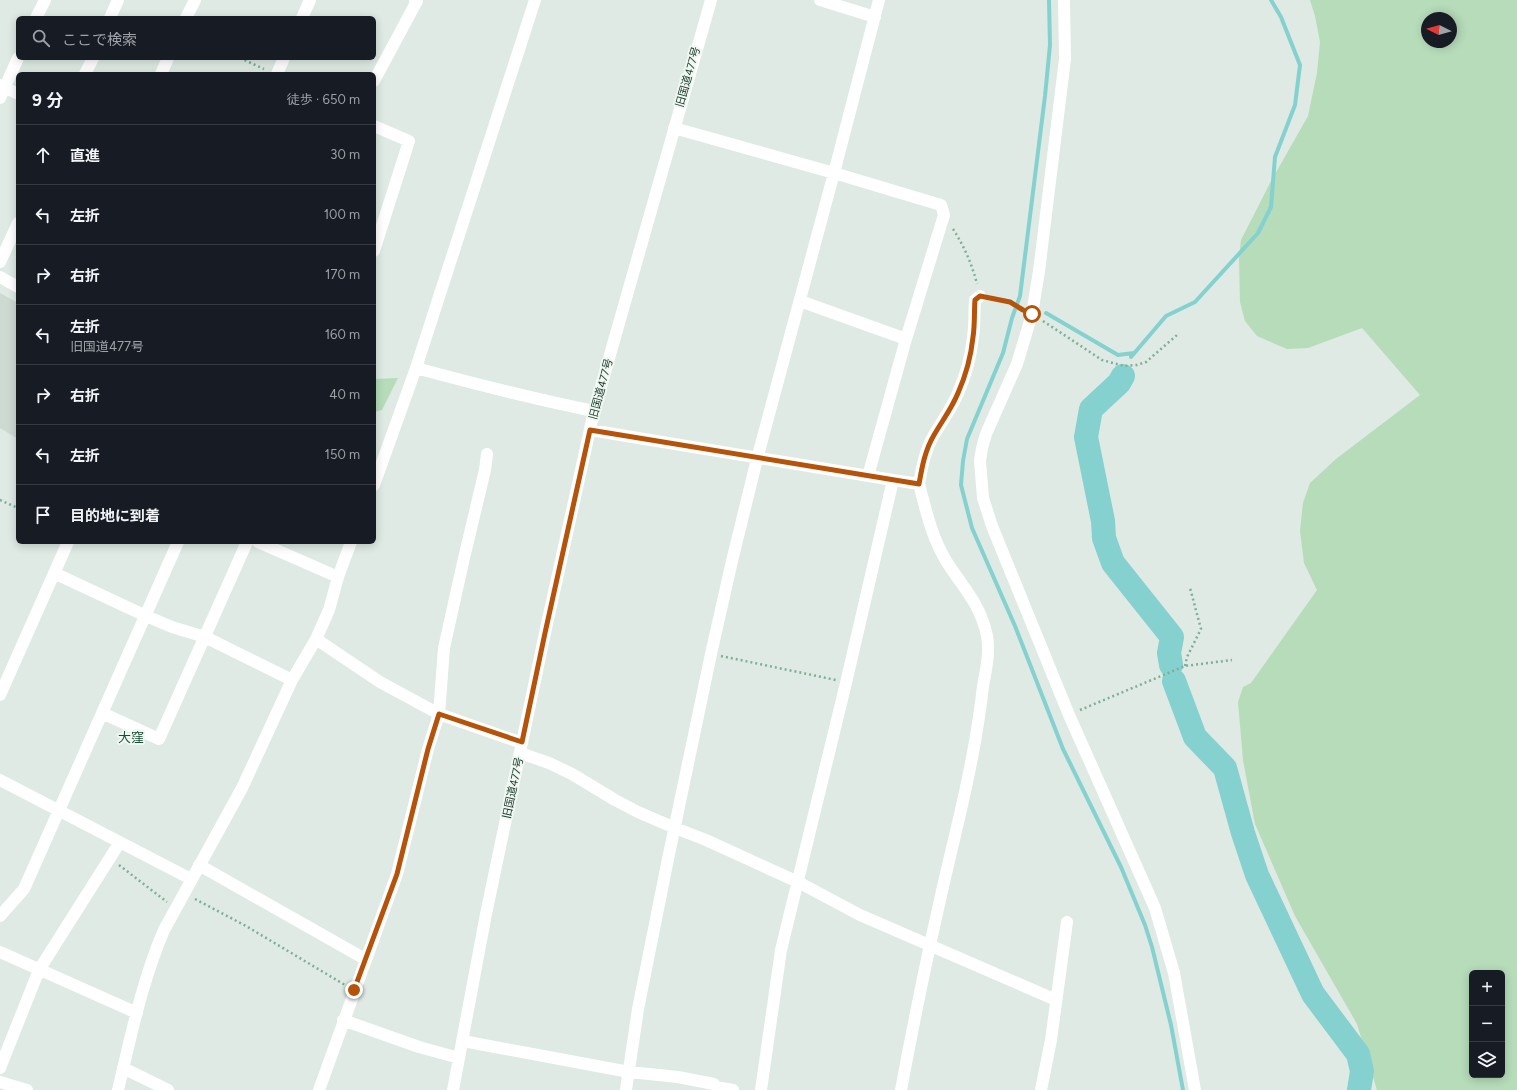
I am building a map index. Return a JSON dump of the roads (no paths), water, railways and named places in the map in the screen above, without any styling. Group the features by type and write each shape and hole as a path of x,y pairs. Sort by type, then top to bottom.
{"street":[{"path":"37,16 45,0"},
{"path":"111,16 118,0"},
{"path":"187,16 195,0"},
{"path":"303,16 310,0"},
{"path":"376,77 417,1 414,0"},
{"path":"376,478 416,368 535,0"},
{"name":"旧国道477号","path":"453,1090 486,914 548,618 594,411 711,0"},
{"path":"820,0 875,17"},
{"path":"626,1090 638,1009 711,654 757,458 879,0"},
{"path":"1064,0 1065,59 1039,271 1027,312 1017,364 986,434 982,448 980,472 983,498 986,509 1068,715 1155,908 1174,973 1195,1090"},
{"path":"16,94 2,90 17,60"},
{"path":"87,72 92,60"},
{"path":"162,72 167,60"},
{"path":"278,72 283,60"},
{"path":"376,127 409,141 378,224 376,238"},
{"path":"674,128 941,205 944,215 906,339 868,476"},
{"path":"0,262 16,227"},
{"path":"0,277 16,286"},
{"path":"901,1090 929,946 968,777 981,708 988,650 987,637 982,616 932,534 919,484 923,459 928,447 958,393 965,374 973,336 975,300 980,296"},
{"path":"800,301 906,339"},
{"path":"416,368 594,411"},
{"path":"590,430 919,484"},
{"path":"319,1090 365,959 397,874 428,749 439,714 444,648 485,470 487,454"},
{"path":"761,1090 778,964 846,683 893,480"},
{"path":"0,695 67,544"},
{"path":"0,916 24,889 177,544"},
{"path":"102,713 159,739 246,544"},
{"path":"263,544 338,577"},
{"path":"118,1090 137,1013 155,952 199,864 242,788 292,680 316,639 329,610 338,577 350,544"},
{"path":"54,573 146,616 172,627 205,637 292,680"},
{"path":"316,639 380,682 439,714 521,748 572,774 615,800 798,882 860,915 1056,1000"},
{"path":"0,780 192,879"},
{"path":"0,1068 39,970 120,842"},
{"path":"199,864 365,959"},
{"path":"1040,1090 1047,1062 1067,922"},
{"path":"0,952 137,1013"},
{"path":"343,1020 459,1058"},
{"path":"463,1042 629,1072 686,1078 714,1084 716,1087 734,1090"},
{"path":"123,1068 168,1090"},
{"path":"0,1082 27,1090"}],"waterway":[{"path":"1049,0 1050,45 1020,296 1012,318 1003,353 967,439 961,485 972,528 1015,626 1063,749 1121,867 1145,925 1152,947 1171,1025 1183,1090"},
{"path":"1131,357 1166,316 1195,302 1258,233 1271,207 1275,157 1295,105 1300,65 1281,17 1271,0"},
{"path":"1046,313 1118,355 1134,353"},
{"path":"1123,376 1119,383 1091,409 1086,437 1103,521 1104,538 1113,563 1172,637 1169,653 1171,665"},
{"path":"1174,681 1195,737 1225,768 1243,833 1257,875 1313,994 1358,1054 1362,1071 1359,1090"}],"district":[{"name":"大窪","path":"131,737"}]}
